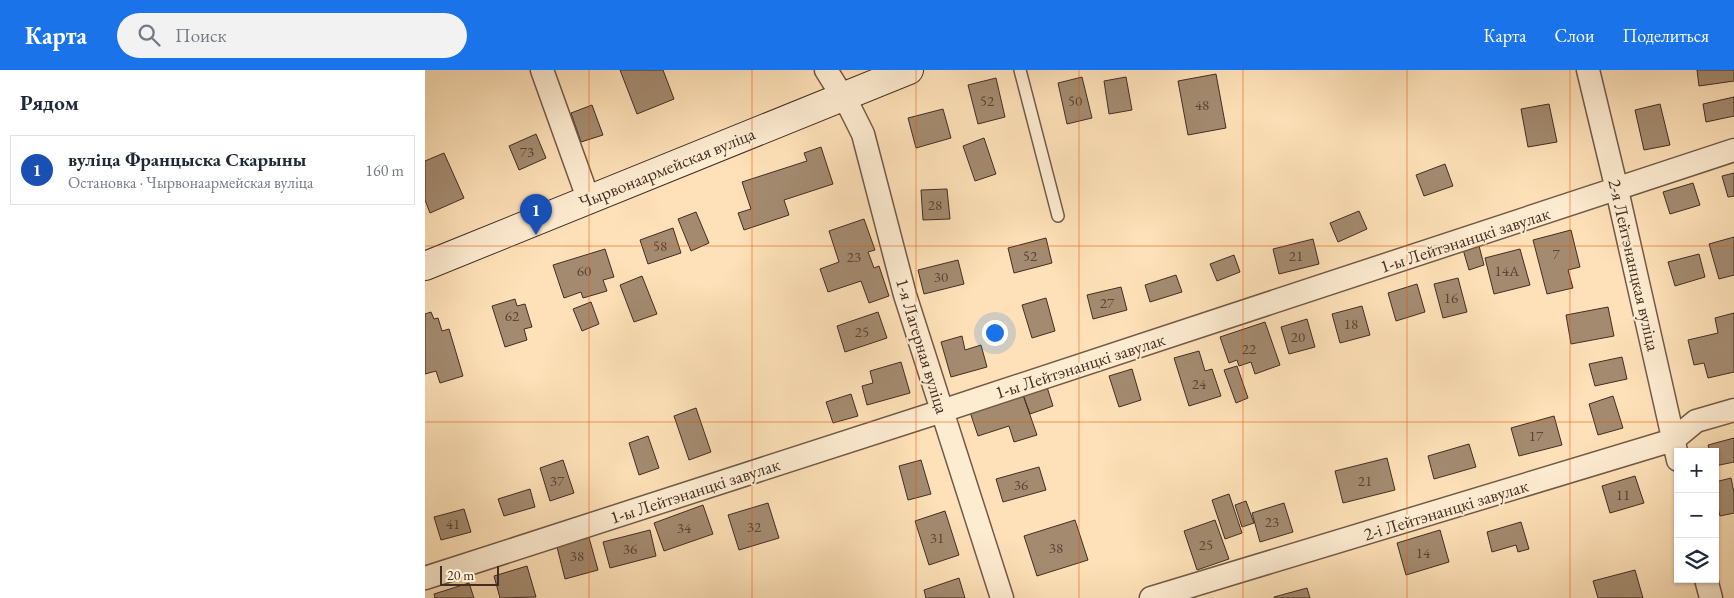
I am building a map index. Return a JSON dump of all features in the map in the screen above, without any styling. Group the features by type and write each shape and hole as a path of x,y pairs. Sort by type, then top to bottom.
{"main road":[{"name":"Чырвонаармейская вуліца","path":"425,266 909,70"}],"street":[{"path":"542,70 589,201"},
{"name":"1-я Лагерная вуліца","path":"826,70 851,110 863,134 905,295 1002,598"},
{"name":"2-я Лейтэнанцкая вуліца","path":"1588,70 1675,448"},
{"name":"1-ы Лейтэнанцкі завулак","path":"425,578 942,411 1734,150"},
{"name":"2-і Лейтэнанцкі завулак","path":"1676,448 1696,421 1734,410"},
{"name":"2-і Лейтэнанцкі завулак","path":"1151,598 1674,450"},
{"path":"1707,583 1711,598"}],"lane":[{"path":"1020,70 1057,216"}],"building":[{"path":"620,70 663,70 674,99 637,114"},
{"path":"1697,70 1734,70 1734,81 1699,86"},
{"path":"1216,74 1226,128 1188,135 1178,81"},
{"path":"1082,77 1092,118 1067,124 1058,83"},
{"path":"1126,77 1132,110 1109,114 1104,81"},
{"path":"996,78 1005,117 978,124 968,85"},
{"path":"1734,97 1734,116 1706,122 1703,104"},
{"path":"1549,104 1557,142 1528,147 1521,109"},
{"path":"1660,104 1670,145 1644,150 1635,110"},
{"path":"592,105 603,135 581,142 571,113"},
{"path":"943,109 951,138 916,148 908,118"},
{"path":"536,134 546,158 519,170 509,146"},
{"path":"984,138 996,174 975,181 963,146"},
{"path":"821,147 833,184 784,200 789,215 744,230 738,213 751,209 742,182 807,161 804,153"},
{"path":"444,153 464,198 430,213 425,200 425,161"},
{"path":"1445,164 1453,186 1424,196 1416,175"},
{"path":"1734,173 1734,196 1728,197 1722,176"},
{"path":"1693,183 1700,205 1670,214 1663,192"},
{"path":"947,189 950,219 923,220 921,190"},
{"path":"1359,211 1367,229 1338,242 1330,223"},
{"path":"696,212 709,243 691,251 678,219"},
{"path":"864,219 875,250 868,252 874,268 879,266 889,296 869,303 861,281 828,292 820,269 839,262 829,231"},
{"path":"673,228 681,253 648,264 640,240"},
{"path":"1571,230 1580,267 1568,270 1573,288 1547,294 1533,240"},
{"path":"1734,237 1734,275 1719,279 1709,244"},
{"path":"1046,238 1052,263 1014,273 1008,248"},
{"path":"1313,239 1319,264 1279,274 1273,249"},
{"path":"1478,242 1484,265 1469,270 1462,246"},
{"path":"605,249 614,277 603,280 607,291 583,298 581,292 564,298 553,265"},
{"path":"1520,249 1530,285 1494,294 1485,258"},
{"path":"1699,254 1705,277 1675,286 1668,262"},
{"path":"1234,255 1240,272 1217,281 1210,264"},
{"path":"958,260 964,284 924,294 918,270"},
{"path":"1176,275 1182,292 1150,302 1145,285"},
{"path":"642,276 657,314 634,322 620,285"},
{"path":"1458,278 1467,312 1443,318 1434,284"},
{"path":"1417,284 1425,312 1396,321 1388,293"},
{"path":"1121,287 1127,310 1093,319 1087,295"},
{"path":"1046,298 1055,331 1032,338 1022,305"},
{"path":"515,299 517,306 525,304 532,327 524,329 527,340 505,347 492,306"},
{"path":"591,302 599,324 582,331 573,309"},
{"path":"1362,306 1370,335 1340,343 1332,314"},
{"path":"1608,307 1614,336 1571,344 1566,315"},
{"path":"431,312 434,319 438,318 442,331 449,329 463,376 440,383 436,371 425,374 425,314"},
{"path":"878,312 887,338 845,352 837,326"},
{"path":"1734,313 1734,372 1708,378 1704,363 1694,365 1688,340 1718,333 1715,318"},
{"path":"1307,319 1315,347 1289,354 1281,327"},
{"path":"1265,322 1280,365 1255,374 1251,362 1239,366 1237,360 1229,363 1220,337"},
{"path":"962,336 965,350 981,345 987,367 951,377 941,342"},
{"path":"1199,351 1205,371 1212,369 1221,396 1189,406 1174,358"},
{"path":"1622,357 1627,379 1595,386 1589,364"},
{"path":"901,362 910,393 867,405 862,386 873,383 870,371"},
{"path":"1237,366 1248,398 1236,403 1224,370"},
{"path":"1132,369 1141,400 1119,407 1109,376"},
{"path":"1046,384 1053,406 1030,414 1022,392"},
{"path":"1022,392 1037,435 1014,442 1009,426 978,436 969,409"},
{"path":"851,394 858,416 833,423 826,402"},
{"path":"1613,396 1623,428 1598,435 1589,404"},
{"path":"696,408 711,452 689,460 674,416"},
{"path":"1554,416 1562,445 1519,456 1511,428"},
{"path":"648,436 659,468 639,475 629,443"},
{"path":"1734,438 1734,462 1719,465 1719,448 1709,448 1708,445"},
{"path":"1469,444 1476,467 1434,479 1428,456"},
{"path":"1387,458 1395,490 1343,503 1335,471"},
{"path":"563,460 574,493 550,501 540,468"},
{"path":"921,460 931,494 908,500 899,466"},
{"path":"1039,467 1046,490 1003,502 996,479"},
{"path":"1635,476 1644,503 1610,513 1602,486"},
{"path":"1731,478 1734,493 1734,513 1720,516 1719,481"},
{"path":"530,489 535,507 504,516 498,499"},
{"path":"1229,494 1242,533 1225,539 1212,500"},
{"path":"1246,501 1254,523 1242,527 1235,505"},
{"path":"768,503 779,538 739,550 728,515"},
{"path":"1284,503 1293,532 1260,542 1252,513"},
{"path":"703,505 713,534 664,551 654,523"},
{"path":"464,509 471,532 441,540 434,517"},
{"path":"945,511 959,555 929,565 915,521"},
{"path":"1075,520 1088,560 1037,576 1024,536"},
{"path":"1215,520 1229,559 1197,570 1184,531"},
{"path":"1521,522 1529,549 1518,552 1516,545 1492,552 1487,532"},
{"path":"650,530 656,556 610,568 603,542"},
{"path":"1440,530 1449,562 1406,575 1397,543"},
{"path":"588,534 598,570 565,579 556,543"},
{"path":"527,566 536,597 500,598 494,576"},
{"path":"1635,570 1643,598 1598,598 1593,581"},
{"path":"959,578 965,598 926,598 924,590"},
{"path":"469,583 474,598 435,598 434,594"},
{"path":"1307,588 1310,598 1274,598 1274,597"}],"place":[{"name":"вуліца Францыска Скарыны","path":"536,235"}]}
